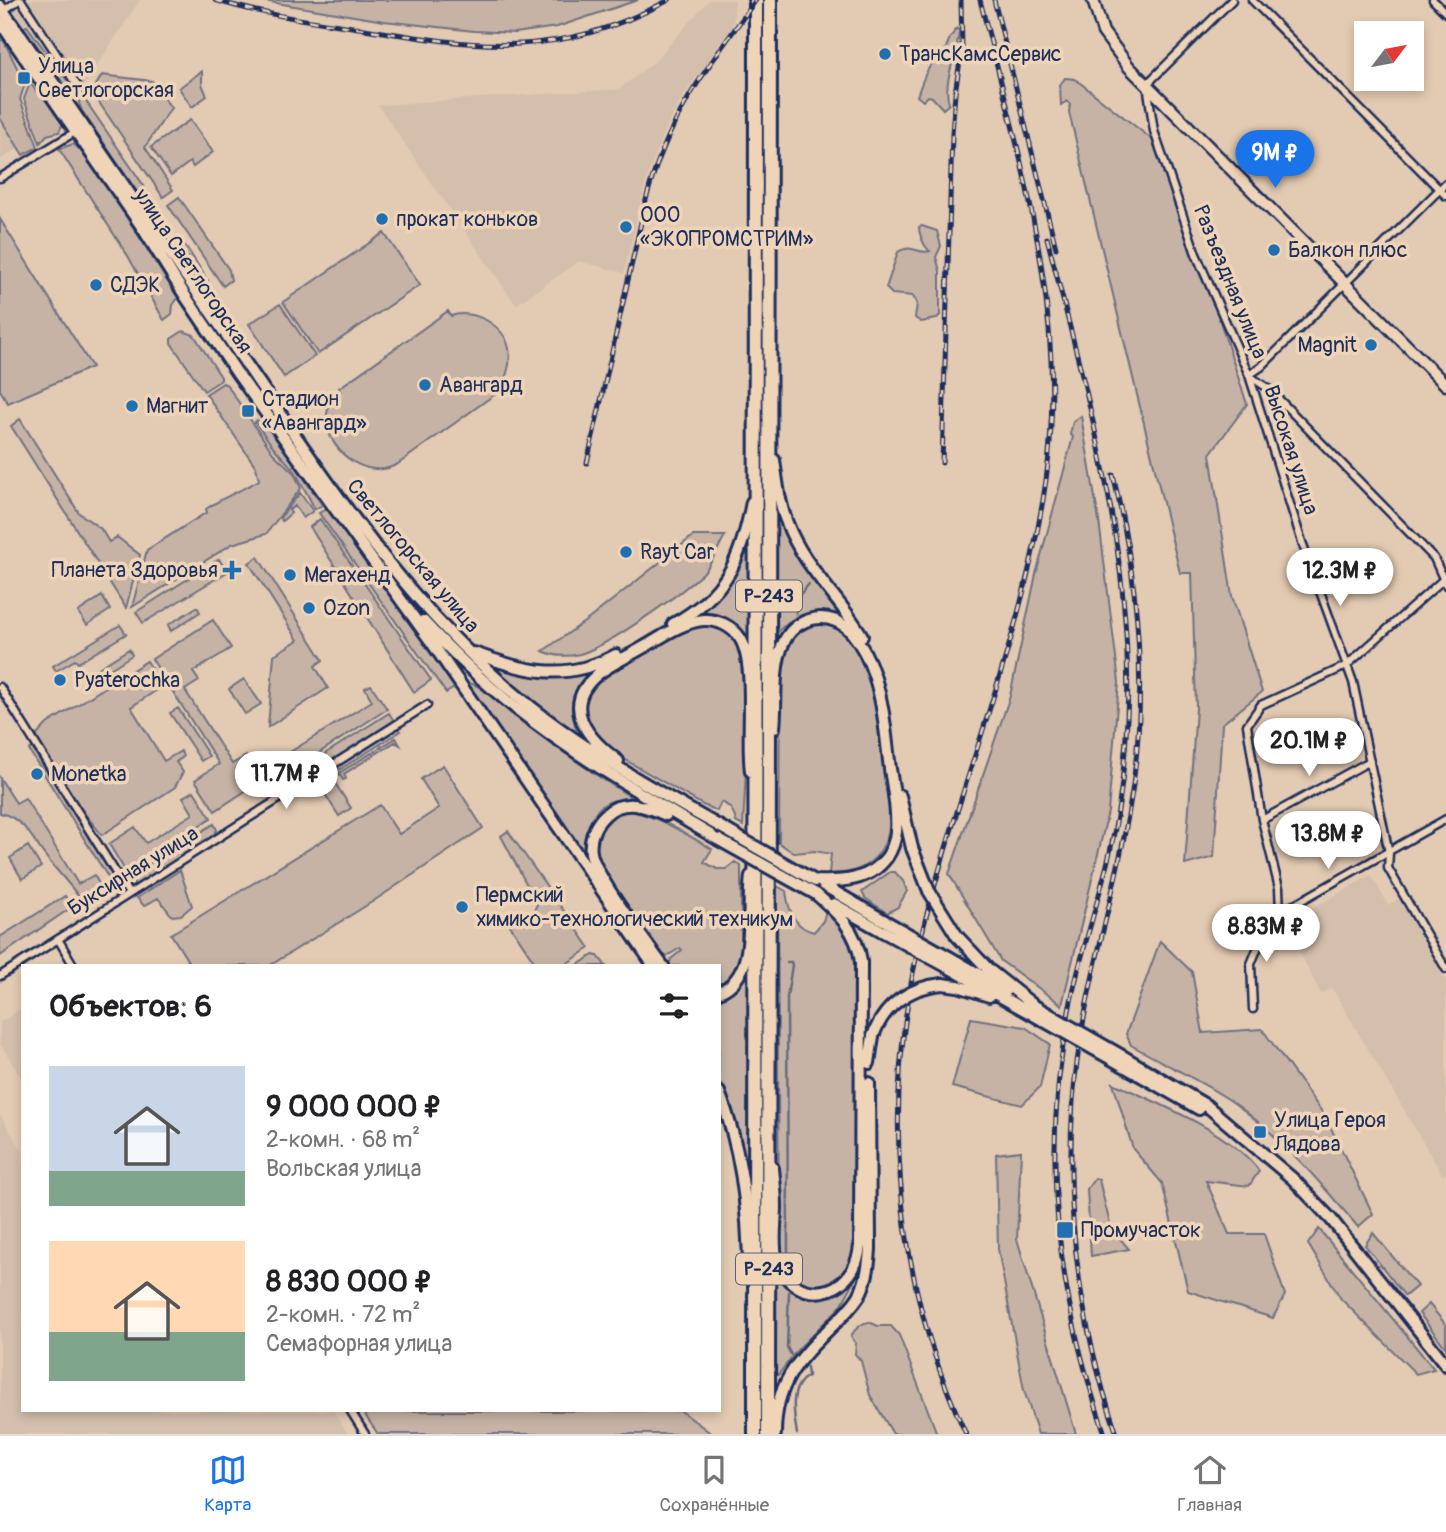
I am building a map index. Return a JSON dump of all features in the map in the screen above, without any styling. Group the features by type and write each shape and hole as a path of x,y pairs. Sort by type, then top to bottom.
{"highway":[{"name":"Р-243","path":"756,0 755,1412 767,1434"},
{"name":"Р-243","path":"767,1434 770,0"}],"main road":[{"name":"улица Светлогорская","path":"1,13 68,102 298,440"},
{"name":"улица Светлогорская","path":"1,13 75,131 142,227 237,373 357,540"},
{"path":"769,428 781,503 789,528 807,561 860,632 880,674 888,709 900,798 912,848 929,891 957,936 1032,1009"},
{"name":"Светлогорская улица","path":"298,440 367,537 430,612 467,651 522,700 577,742 815,881"},
{"path":"467,651 517,669 566,672 607,660 677,622 707,600 732,568 744,541 755,482"},
{"path":"357,540 430,640 652,964"},
{"name":"Светлогорская улица","path":"357,540 421,619 461,660 516,708 615,778 719,840"},
{"path":"769,765 777,664 782,645 792,629 802,621 815,618 834,620 848,628 858,641 875,677 888,748 896,832 890,852 872,872 844,881 815,881"},
{"path":"681,805 598,745 582,724 580,704 588,685 601,672 671,632 703,620 720,623 731,629 746,650 749,676 748,750 755,799"},
{"path":"662,964 597,868 591,851 593,831 598,823 611,810 631,804 654,810 719,840 816,894 883,926 1123,1061 1187,1093 1244,1136 1293,1179 1324,1212 1446,1365"},
{"path":"721,991 737,981 746,965 748,897 755,835"},
{"path":"815,881 883,926"},
{"path":"768,1105 776,1201 777,1260 785,1274 803,1288 820,1291 836,1289 853,1272 860,1246 861,962 854,935 847,924 816,894"},
{"path":"767,1434 791,1372 805,1353 854,1303 868,1273 869,1064 873,1036 879,1021 898,1000 913,990 942,984 1032,1009"},
{"path":"721,1098 732,1133 744,1192 748,1229 749,1344 755,1412"}],"street":[{"path":"1,13 20,0 79,87 68,102"},
{"path":"1093,0 1099,24 1129,66 1446,385"},
{"path":"1147,84 1233,0"},
{"path":"1252,0 1446,196"},
{"path":"1433,0 1446,13"},
{"name":"Разъездная улица","path":"1147,84 1154,131 1196,254 1249,376 1269,389 1434,558 1445,580"},
{"path":"0,178 75,131"},
{"path":"1249,376 1446,183"},
{"name":"Высокая улица","path":"1249,376 1302,542 1353,682 1389,853 1388,868 1446,969"},
{"path":"1280,913 1279,888 1262,820 1247,725 1261,705 1346,666 1445,580"},
{"path":"1,690 129,894"},
{"name":"Буксирная улица","path":"0,976 427,705"},
{"path":"1262,820 1370,761"},
{"path":"1253,1009 1251,964 1267,925 1274,916 1446,819"},
{"path":"58,939 73,964"},
{"path":"351,1412 365,1434"}],"shaded area":[{"path":"6,0 140,0 75,99"},
{"path":"258,0 638,0 557,27 515,33 384,21"},
{"path":"709,0 735,0 733,26 684,95 663,134 646,180 624,273 579,261 516,305 378,105 620,89 655,61"},
{"path":"27,26 74,86 65,86 24,27"},
{"path":"957,28 958,40 947,86 949,104 943,109 932,97 928,96 923,101 917,96 929,67 943,55"},
{"path":"0,39 4,41 25,84 20,99 38,147 23,155 0,118"},
{"path":"202,71 202,84 207,96 192,107 179,88"},
{"path":"102,75 152,81 171,108 145,147 173,190 163,197 92,92"},
{"path":"1065,78 1075,79 1163,148 1247,404 1210,454 1232,596 1262,692 1222,724 1214,857 1185,865 1196,709 1192,573 1180,573 1069,112 1070,104 1067,101 1061,105 1060,85"},
{"path":"30,83 37,92 41,91 64,121 59,132 47,135 40,143 24,99"},
{"path":"81,94 144,186 150,205 137,192 82,111 79,103"},
{"path":"0,118 19,148 0,160"},
{"path":"190,120 213,152 193,167 190,162 171,176 151,147"},
{"path":"73,144 88,156 178,298 173,305 172,314 164,320 128,256 59,149"},
{"path":"179,197 229,270 231,280 223,286 168,205"},
{"path":"0,219 92,367 8,403 0,390"},
{"path":"919,227 937,231 941,246 936,257 940,271 940,315 936,319 921,322 915,318 917,304 913,296 892,294 886,288 898,252 908,249 930,251 921,237"},
{"path":"384,233 420,285 318,354 283,302"},
{"path":"183,242 208,281 203,284 180,244"},
{"path":"280,304 315,356 284,377 249,324"},
{"name":"Авангард","path":"448,311 451,316 469,314 487,320 506,340 510,355 509,366 498,392 396,465 383,469 368,468 355,463 343,454 328,429 330,403 340,391 339,388"},
{"path":"183,331 194,335 221,377 221,380 204,391 171,343 171,339"},
{"path":"223,383 273,453 294,473 301,488 266,534 232,544 132,607 147,550 207,512 206,509 212,505 259,480 256,467 206,394"},
{"path":"1081,416 1099,521 1119,682 1108,812 1062,1005 1001,961 949,874 1010,696 1036,574 1073,437 1070,434 1073,422"},
{"path":"20,419 79,513 101,529 109,542 117,537 140,555 126,608 11,426"},
{"path":"257,420 273,432 322,505 315,509 295,471 274,448 255,422"},
{"path":"300,493 313,511 303,518 295,506 282,521 280,518"},
{"path":"326,509 456,687 446,693 319,513"},
{"path":"778,516 799,557 842,617 822,613 805,614 790,621 775,635 773,517"},
{"path":"320,519 431,680 414,692 310,527"},
{"path":"693,536 725,536 703,573 678,594 593,649 566,656 543,651 590,618"},
{"path":"750,548 750,639 747,640 738,628 727,620 696,613 734,573"},
{"path":"258,557 323,660 315,666 328,688 268,727 274,655 298,640 249,563"},
{"path":"219,559 227,572 143,623 136,612"},
{"path":"102,596 110,610 87,625 78,612"},
{"path":"197,607 200,612 171,631 168,625"},
{"path":"213,620 231,648 193,672 199,681 185,690 232,764 246,756 262,780 215,811 195,780 219,764 152,659"},
{"path":"825,621 852,641 867,667 889,789 890,823 880,852 864,866 840,873 829,873 831,854 815,851 794,853 779,843 782,651 800,626"},
{"path":"708,624 729,633 738,644 743,658 747,732 743,826 736,822 732,810 721,802 717,811 703,805 605,748 586,727 584,700 596,681 606,672 692,626"},
{"path":"120,625 126,634 78,663 75,660 56,671 53,666"},
{"path":"129,649 132,655 90,682 86,676"},
{"path":"147,661 163,686 131,707 164,761 181,751 183,757 176,762 183,772 175,787 102,835 74,800 38,743 37,735 47,724"},
{"path":"496,665 538,676 589,672 572,702 578,735 493,669"},
{"path":"244,679 261,704 245,714 229,689"},
{"path":"470,683 487,693 556,747 629,796 629,799 608,802 595,813 583,848 578,847 467,685"},
{"path":"371,685 387,709 283,776 274,762 372,701 365,688"},
{"path":"178,708 209,756 201,761 170,713"},
{"path":"389,713 394,721 328,763 323,755"},
{"path":"399,728 401,731 339,770 337,767"},
{"path":"396,738 400,745 395,742 344,774 346,779 343,780 339,773"},
{"path":"32,748 115,880 111,882 29,750"},
{"path":"320,756 325,764 294,785 288,783 285,778"},
{"path":"443,765 483,828 272,964 190,964 171,934 380,805 399,834 439,808 421,779"},
{"path":"0,778 16,803 25,798 78,884 94,875 102,889 82,901 23,826 0,813"},
{"path":"333,780 351,808 339,816 321,788"},
{"path":"194,791 211,818 126,872 109,844 135,827 146,843 193,814 183,797"},
{"path":"615,810 640,813 665,823 712,849 704,862 717,869 726,869 735,862 741,866 741,951 739,962 728,978 721,983 721,964 670,964 671,959 682,950 680,948 667,956 657,953 601,870 594,844 602,824"},
{"path":"214,824 217,830 211,838 135,885 129,876"},
{"path":"508,831 590,948 566,964 536,964 510,925 534,911 537,904 501,836"},
{"path":"28,846 41,867 22,879 10,858"},
{"path":"180,870 192,906 181,915 172,916 158,898 144,906 137,898"},
{"path":"890,872 895,872 907,891 898,907 887,913 865,898 862,892"},
{"path":"1371,875 1388,905 1399,899 1446,982 1446,1174 1443,1176 1332,988 1321,994 1285,924"},
{"path":"777,886 786,891 790,911 801,926 814,932 823,921 826,911 844,929 855,951 857,1247 844,1278 831,1285 815,1288 807,1286 789,1271 779,1249"},
{"path":"65,896 72,907 0,956 0,937"},
{"path":"1160,941 1192,972 1203,1033 1262,1029 1325,1116 1373,1214 1358,1227 1298,1160 1249,1114 1207,1086 1131,1045 1126,1034"},
{"path":"593,955 598,956 604,964 579,964"},
{"path":"747,970 747,1194 721,1090 721,993"},
{"path":"21,1009 21,1078 0,1043 0,1022"},
{"path":"971,1018 1025,1027 1050,1044 1040,1087 1022,1105 952,1087"},
{"path":"1113,1083 1212,1131 1247,1157 1259,1171 1249,1186 1206,1181 1229,1234 1264,1234 1285,1295 1273,1318 1188,1291 1162,1183 1133,1149"},
{"path":"0,1115 21,1149 21,1412 334,1412 348,1434 0,1434"},
{"path":"1021,1151 1017,1239 1076,1434 1038,1434 1024,1390 998,1249 996,1154"},
{"path":"1095,1178 1099,1180 1111,1228 1129,1249 1091,1256 1087,1189"},
{"path":"1319,1229 1434,1369 1416,1374 1341,1299 1308,1244"},
{"path":"1373,1233 1417,1286 1405,1296 1365,1245"},
{"path":"776,1270 794,1289 814,1296 835,1292 855,1276 856,1278 841,1306 798,1349 778,1375 774,1371"},
{"path":"1429,1304 1446,1325 1446,1348 1419,1313"},
{"path":"869,1322 878,1326 891,1326 899,1335 937,1434 893,1434 870,1395 861,1361 855,1354 856,1344 851,1336 858,1327"},
{"path":"363,1412 682,1412 712,1434 378,1434"}],"waterway":[{"path":"796,614 796,599 809,584"},
{"path":"787,962 792,965 787,997 788,1258"},
{"path":"789,1292 787,1347 791,1355"},
{"path":"797,1434 795,1394 797,1387 808,1376 807,1367"}],"railway":[{"path":"215,0 283,16 475,44 551,41 588,33 628,20 669,0"},
{"path":"587,463 646,200 655,171 690,94 756,0"},
{"path":"942,463 952,134 962,48 961,0"},
{"path":"966,1434 941,1373 922,1311 908,1246 900,1181 898,1116 902,1050 911,985 925,921 1024,592 1046,480 1051,418 1051,358 1037,237 1025,178 980,0"},
{"path":"994,0 1056,248"},
{"path":"1047,238 1105,476 1123,597 1127,658 1127,719 1119,803 1110,852 1070,1006 1056,1115 1055,1169 1064,1275 1088,1381 1105,1434"},
{"path":"1113,475 1130,560 1135,602 1140,688 1138,731 1128,816 1082,1029 1073,1101 1071,1186 1078,1270 1085,1311 1093,1353 1117,1434"}],"place":[{"name":"ТрансКамсСервис","path":"885,54"},
{"name":"Улица Светлогорская","path":"24,78"},
{"name":"прокат коньков","path":"382,219"},
{"name":"ООО «ЭКОПРОМСТРИМ»","path":"626,227"},
{"name":"Балкон плюс","path":"1274,250"},
{"name":"СДЭК","path":"96,285"},
{"name":"Magnit","path":"1371,345"},
{"name":"Авангард","path":"425,385"},
{"name":"Магнит","path":"132,406"},
{"name":"Стадион «Авангард»","path":"248,411"},
{"name":"Rayt Car","path":"626,552"},
{"name":"Планета Здоровья","path":"232,570"},
{"name":"Мегахенд","path":"290,575"},
{"name":"Ozon","path":"309,608"},
{"name":"Pyaterochka","path":"60,680"},
{"name":"Monetka","path":"37,774"},
{"name":"Пермский химико-технологический техникум","path":"462,907"},
{"name":"Улица Героя Лядова","path":"1260,1132"},
{"name":"Промучасток","path":"1065,1230"}]}
